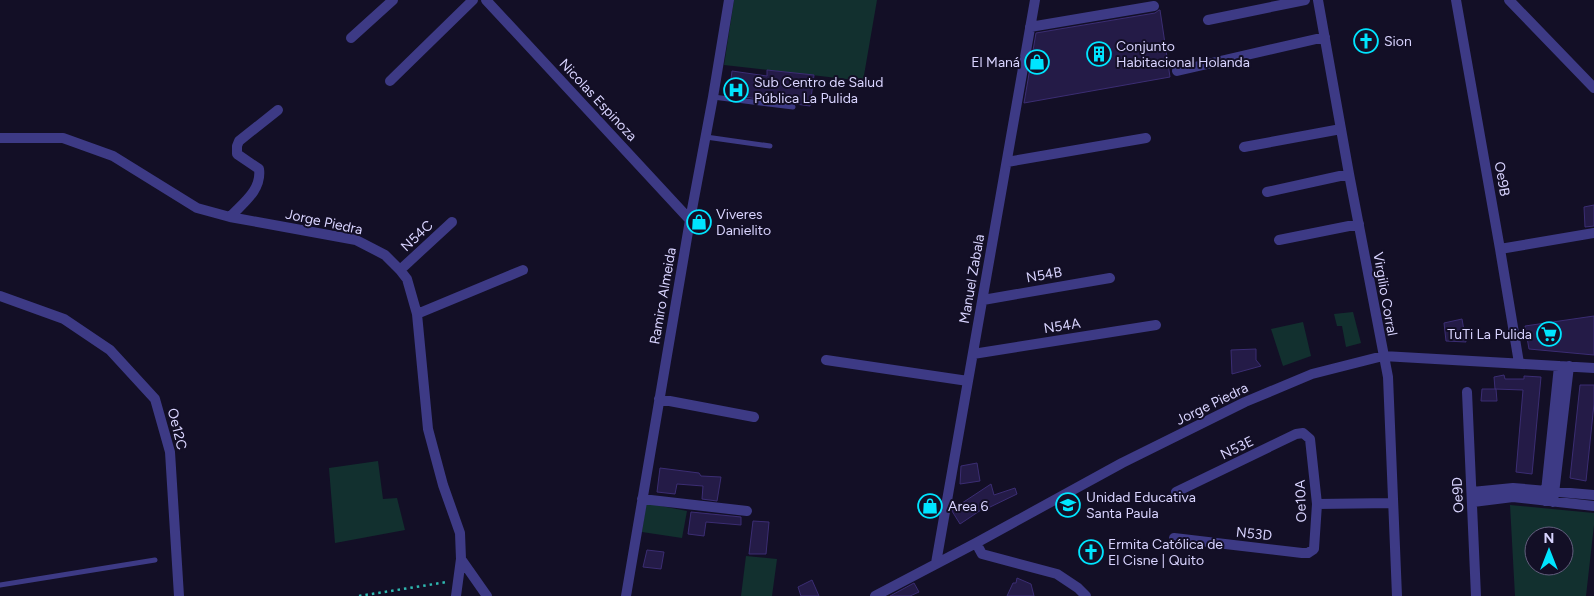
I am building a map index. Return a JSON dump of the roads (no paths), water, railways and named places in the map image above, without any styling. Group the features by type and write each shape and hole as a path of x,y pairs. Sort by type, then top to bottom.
{"street":[{"path":"351,38 393,0"},
{"path":"390,81 473,0"},
{"name":"Ramiro Almeida","path":"626,596 729,0"},
{"name":"Manuel Zabala","path":"936,563 1035,0"},
{"path":"1208,20 1305,0"},
{"name":"Virgilio Corral","path":"1318,0 1358,224 1388,376 1397,596"},
{"name":"Oe9B","path":"1456,0 1519,363"},
{"path":"1509,0 1594,88"},
{"name":"Nicolas Espinoza","path":"489,2 690,220"},
{"path":"1030,27 1154,6"},
{"path":"1177,71 1325,37"},
{"path":"230,217 255,191 260,177 259,169 237,154 239,141 278,110"},
{"path":"1244,147 1341,129"},
{"name":"Jorge Piedra","path":"0,138 63,138 113,156 197,208 230,217 356,240 385,255 400,270 407,280 417,314 428,429 443,485 460,533 460,559 456,596"},
{"path":"1007,162 1146,138"},
{"path":"1267,192 1349,174"},
{"name":"N54C","path":"400,270 452,222"},
{"path":"1279,240 1358,224"},
{"path":"1500,249 1594,233"},
{"path":"417,314 523,270"},
{"name":"N54B","path":"983,300 1110,278"},
{"name":"Oe12C","path":"0,296 64,320 110,350 155,400 170,452 179,596"},
{"name":"N54A","path":"973,354 1156,325"},
{"name":"Jorge Piedra","path":"874,596 1122,463 1245,402 1312,374 1383,356 1594,368"},
{"path":"826,360 968,381"},
{"path":"1550,496 1564,366"},
{"name":"Oe9D","path":"1467,392 1476,596"},
{"path":"659,399 754,416"},
{"name":"N53E","path":"1176,492 1296,434 1303,433 1310,439"},
{"name":"Oe10A","path":"1302,553 1314,549 1317,504 1310,439"},
{"path":"1472,497 1513,488 1594,506"},
{"path":"1550,496 1594,495"},
{"path":"642,499 747,511"},
{"path":"1317,504 1393,503"},
{"name":"N53D","path":"1174,538 1302,553"},
{"path":"976,543 982,554 1057,574 1078,588 1086,596"},
{"path":"460,559 487,596"}],"lane":[{"path":"713,98 793,107"},
{"path":"706,137 770,146"},
{"path":"0,585 155,560"}],"place":[{"name":"Sion","path":"1366,41"},
{"name":"Conjunto Habitacional Holanda","path":"1099,54"},
{"name":"El Maná","path":"1037,62"},
{"name":"Sub Centro de Salud Pública La Pulida","path":"736,90"},
{"name":"Viveres Danielito","path":"699,222"},
{"name":"TuTi La Pulida","path":"1549,334"},
{"name":"Unidad Educativa Santa Paula","path":"1068,505"},
{"name":"Area 6","path":"930,506"},
{"name":"Ermita Católica de El Cisne | Quito","path":"1091,552"}]}
